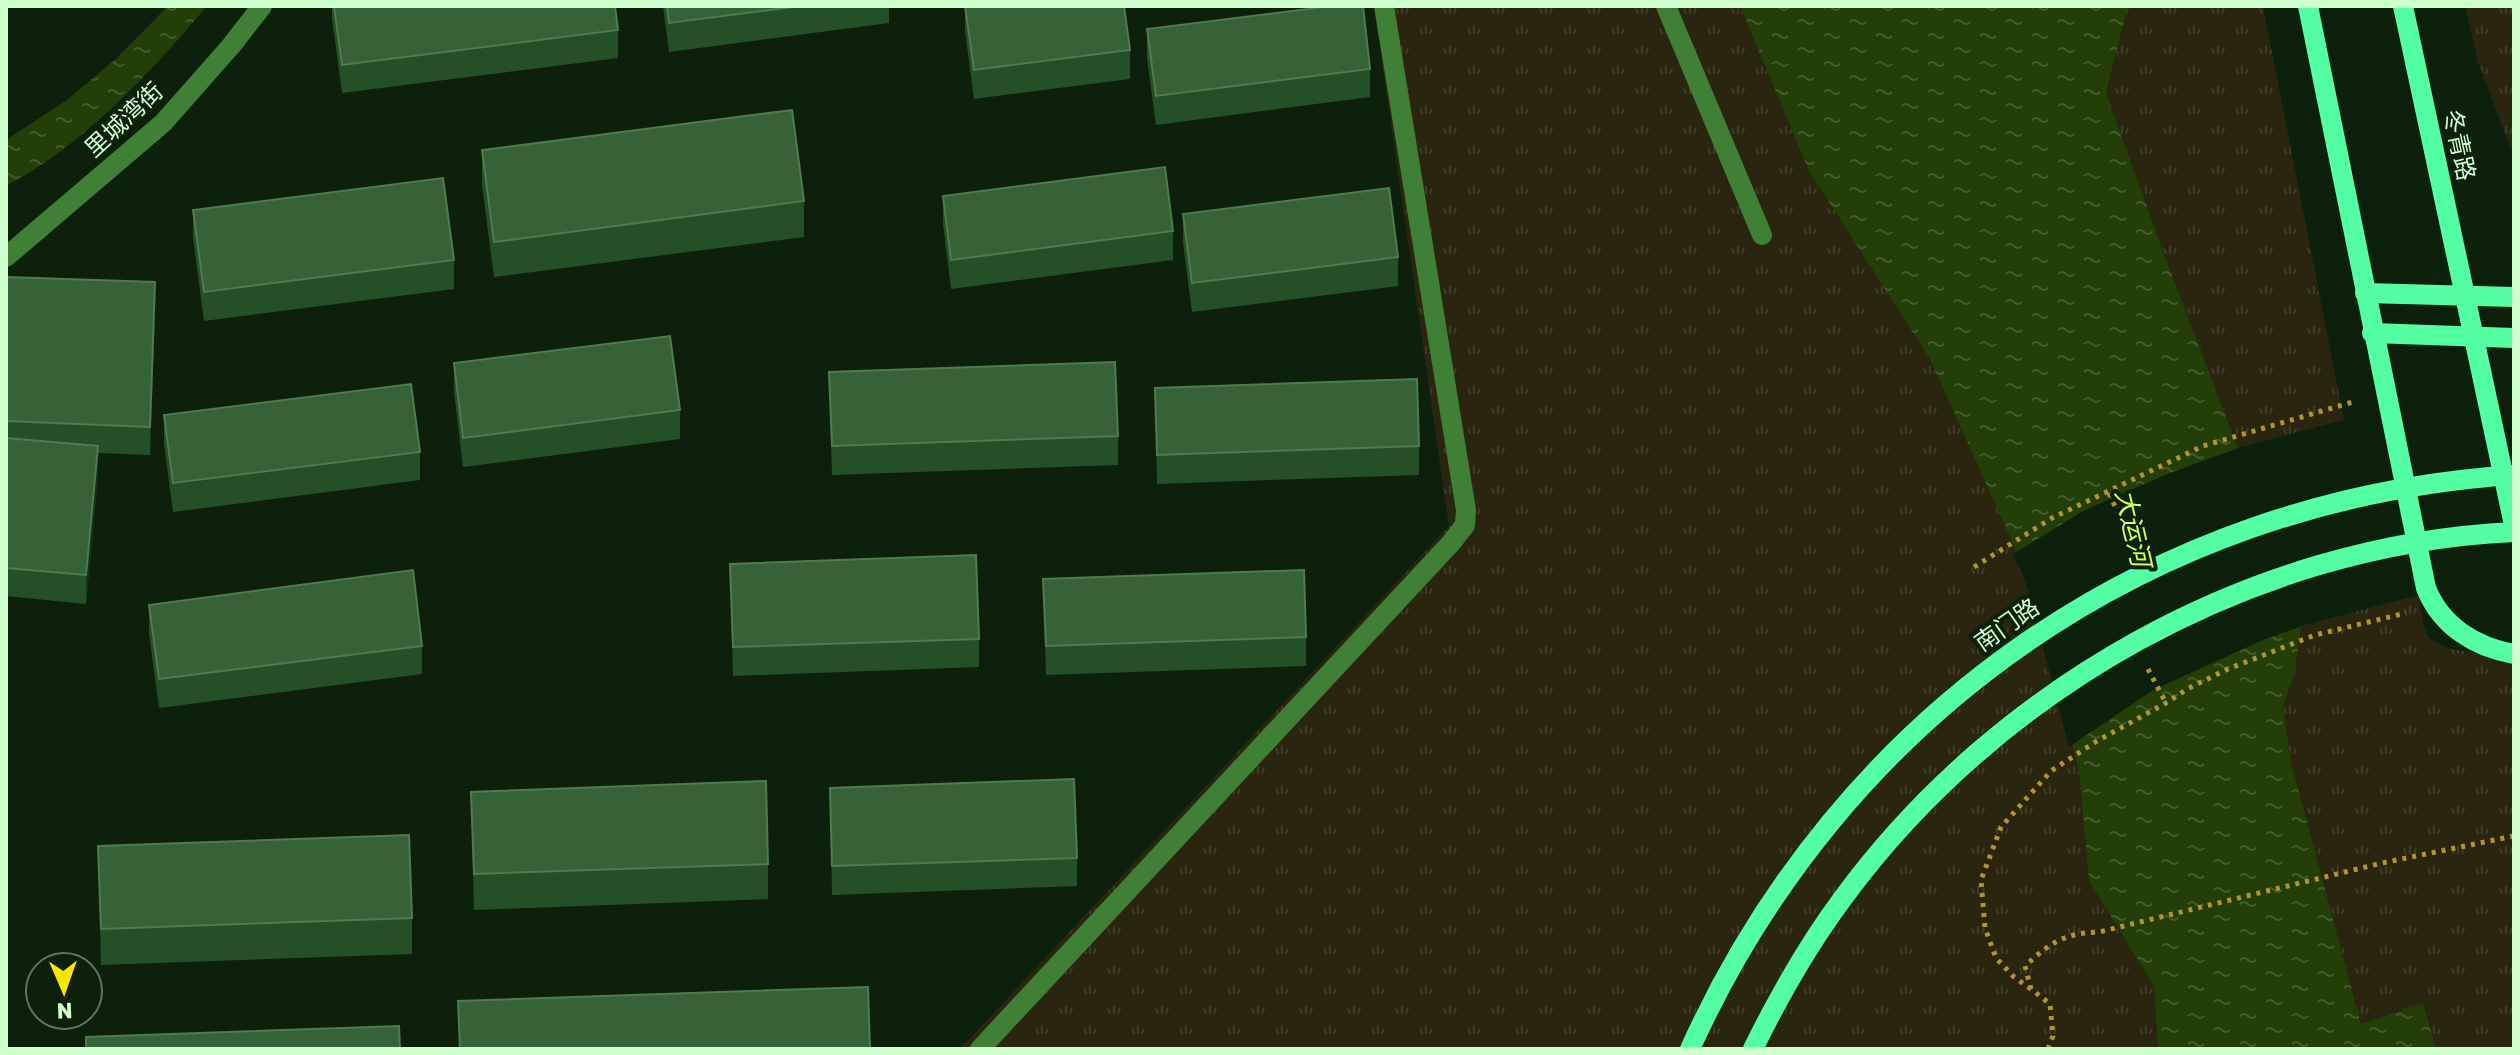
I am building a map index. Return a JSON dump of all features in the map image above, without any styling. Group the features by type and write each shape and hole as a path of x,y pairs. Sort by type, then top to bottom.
{"main road":[{"path":"2308,6 2426,588 2434,607 2452,626 2471,640 2500,652 2514,654"},
{"name":"冬青路","path":"2403,6 2514,525"},
{"path":"2365,293 2514,297"},
{"path":"2372,333 2514,338"},
{"name":"南门路","path":"1690,1049 1736,957 1769,903 1836,815 1935,713 1984,672 2035,636 2089,602 2145,573 2262,523 2385,491 2514,475"},
{"path":"1753,1049 1806,951 1884,847 1928,799 1975,755 2025,714 2078,677 2134,643 2192,614 2289,576 2376,551 2514,532"}],"street":[{"name":"里城湾街","path":"6,257 163,123 262,6"},
{"path":"980,1049 1465,525 1466,510 1384,6"},
{"path":"1666,6 1762,235"}],"path":[{"path":"1974,567 2052,518 2203,446 2385,393"},
{"path":"2109,493 2145,573"},
{"path":"2048,1049 2053,1036 2050,1004 2014,977 1996,958 1985,928 1981,880 2001,827 2051,771 2189,688 2315,635 2434,607"},
{"path":"2031,989 2025,966 2048,945 2075,932 2099,932 2382,863 2514,836"}],"green space":[{"path":"1374,6 1740,6 1809,171 1930,359 2031,584 2079,771 2089,881 2154,986 2158,1049 960,1049 1449,526"},
{"path":"2128,6 2263,6 2344,420 2238,448 2106,91"},
{"path":"2465,6 2514,6 2514,157 2478,62"},
{"path":"2419,595 2426,632 2432,640 2452,649 2514,654 2514,1049 2436,1049 2423,1003 2361,1024 2291,762 2283,706 2295,671 2301,626"}],"water":[{"path":"168,6 207,6 115,105 63,150 6,186 6,140 67,100 117,58"},
{"name":"大运河","path":"1740,6 2128,6 2106,92 2257,498 2301,626 2295,671 2283,706 2291,762 2361,1024 2423,1003 2436,1049 2158,1049 2154,986 2089,881 2079,771 2031,584 1930,359 1809,171"}],"pier":[{"path":"2241,447 2305,625 2263,640 2153,690 2069,747 2027,586 2013,554 2085,510 2170,473"}],"building":[{"path":"334,6 615,6 618,30 342,65"},
{"path":"667,6 801,6 669,23"},
{"path":"965,6 1124,6 1130,50 974,70"},
{"path":"1332,6 1363,6 1370,69 1156,96 1147,29"},
{"path":"792,110 804,201 494,242 482,150"},
{"path":"1165,167 1173,231 951,260 943,196"},
{"path":"443,178 454,260 204,292 193,210"},
{"path":"1389,188 1398,257 1192,283 1183,214"},
{"path":"6,277 155,282 150,427 6,421"},
{"path":"670,336 680,410 463,438 454,363"},
{"path":"1115,362 1118,436 832,446 829,372"},
{"path":"1417,379 1419,446 1157,455 1155,388"},
{"path":"411,384 420,452 173,483 164,415"},
{"path":"6,438 98,446 86,575 6,568"},
{"path":"976,555 979,639 733,647 730,564"},
{"path":"413,570 422,646 159,679 149,605"},
{"path":"1304,570 1306,637 1046,646 1043,579"},
{"path":"1074,779 1077,858 832,866 830,788"},
{"path":"766,781 768,864 474,874 471,792"},
{"path":"409,835 412,918 101,929 98,846"},
{"path":"868,987 870,1049 460,1049 458,1001"},
{"path":"399,1026 400,1049 86,1049 86,1037"}]}
